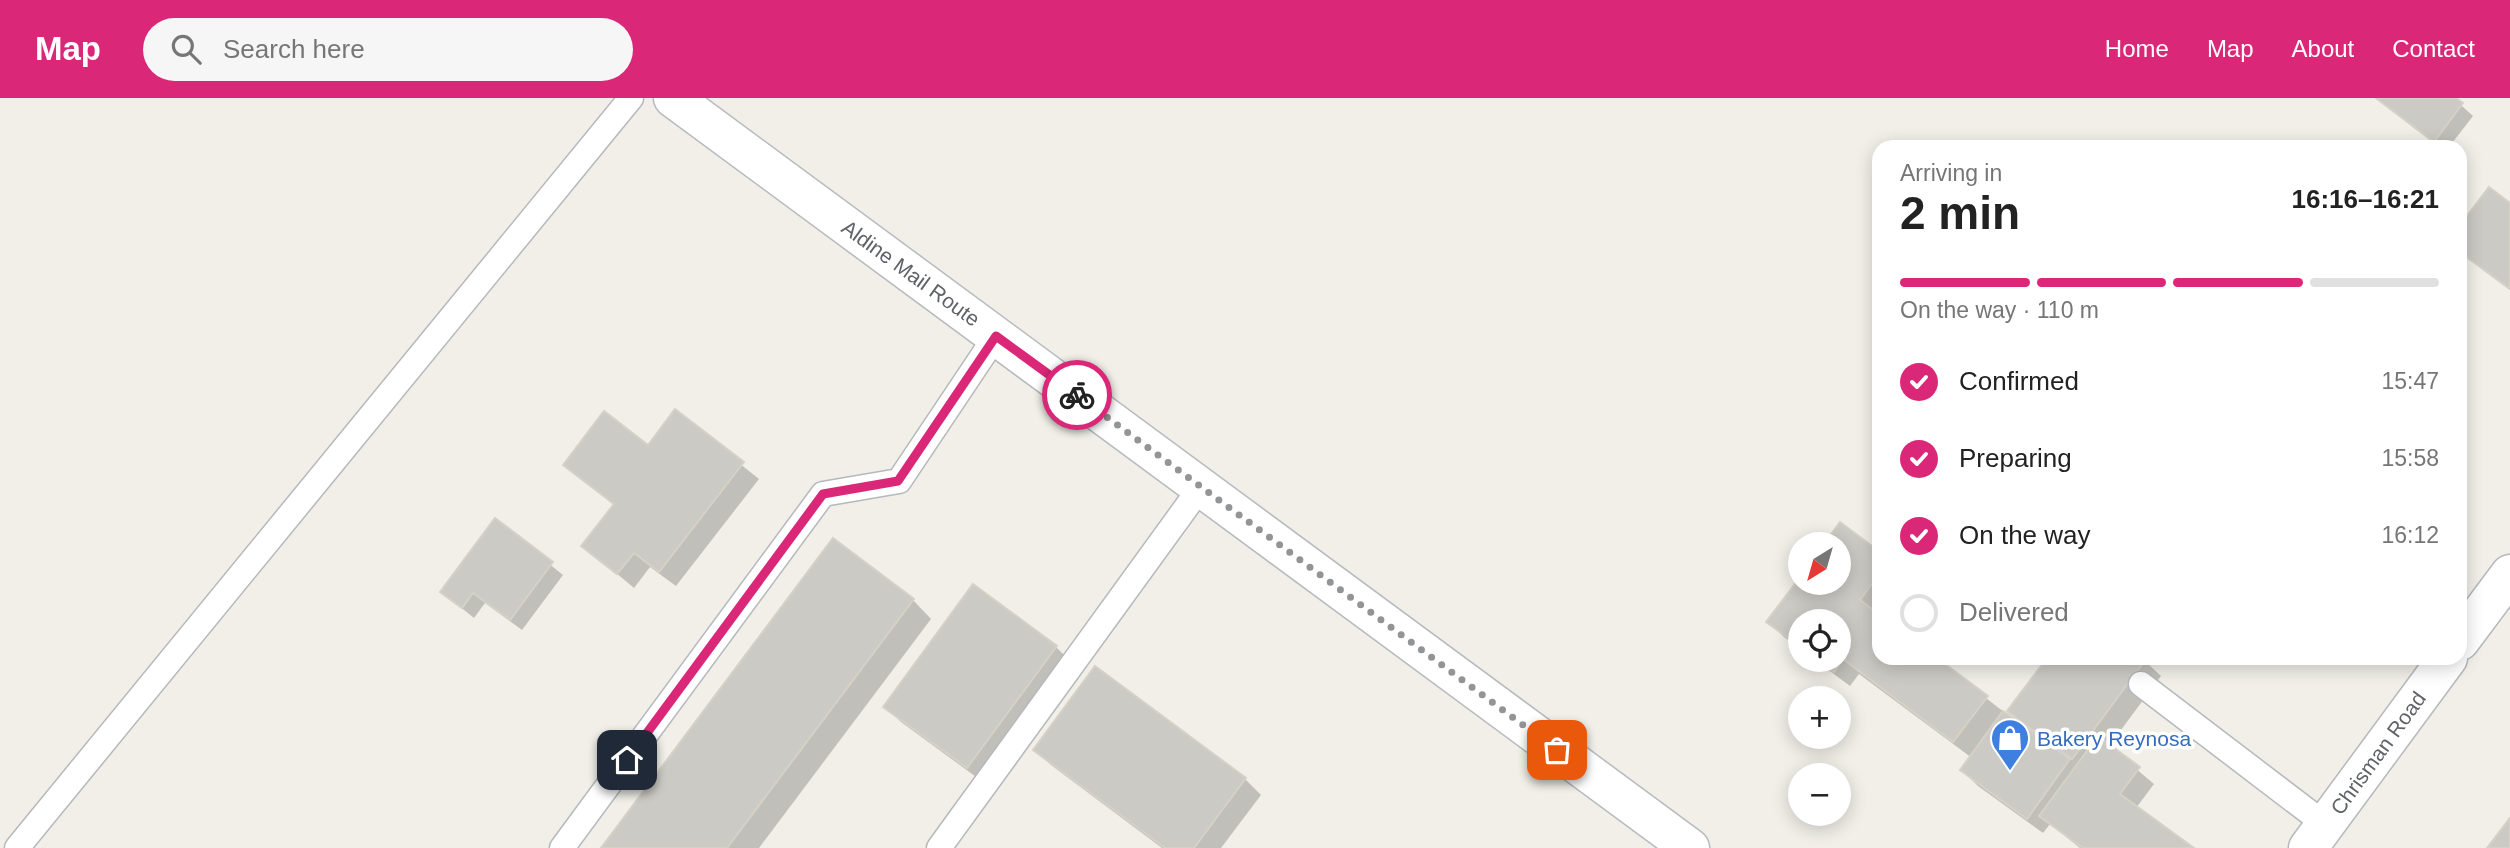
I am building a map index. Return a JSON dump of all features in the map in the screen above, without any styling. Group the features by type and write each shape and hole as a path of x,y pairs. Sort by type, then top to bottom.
{"main road":[{"name":"Aldine Mail Route","path":"680,100 1690,848"},
{"path":"2467,632 2510,574"},
{"name":"Chrisman Road","path":"2317,836 2443,665"}],"lane":[{"path":"17,848 631,98"},
{"path":"562,848 823,494 898,481 996,336"},
{"path":"939,848 1201,487"},
{"path":"2141,684 2317,836"}],"building":[{"path":"2376,98 2456,98 2463,103 2435,140 2431,140"},
{"path":"2489,187 2510,203 2510,289 2467,257 2467,216"},
{"path":"675,409 744,462 659,572 634,553 617,574 581,546 614,504 563,465 604,411 648,445"},
{"path":"495,518 553,562 510,620 473,593 462,608 440,592"},
{"path":"1840,522 1872,546 1872,584 1860,600 1872,609 1872,665 1946,665 1988,696 1953,742 1851,665 1851,609 1788,609 1788,638 1766,622 1788,593 1852,595 1852,532 1833,532"},
{"path":"833,538 914,599 727,848 601,848"},
{"path":"973,584 1057,646 967,768 883,707"},
{"path":"2042,665 2142,665 2072,759 2007,711"},
{"path":"1095,666 1246,778 1194,848 1165,848 1033,750"},
{"path":"2003,711 2070,759 2027,819 1960,770"},
{"path":"2098,736 2140,767 2120,794 2194,848 2083,848 2039,816"},
{"path":"2510,818 2510,848 2487,848"}],"way so far":[{"path":"1077,395 1557,750"}],"place":[{"name":"Bakery Reynosa","path":"2010,772"}],"route":[{"path":"627,760 823,494 898,481 996,336 1077,395"}]}
